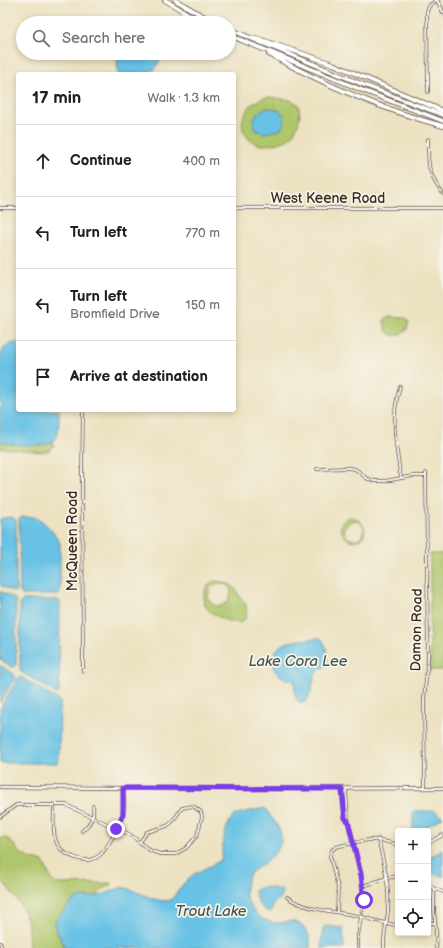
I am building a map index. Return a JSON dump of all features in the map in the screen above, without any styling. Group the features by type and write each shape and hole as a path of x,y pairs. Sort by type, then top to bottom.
{"highway":[{"path":"164,0 190,16"},
{"path":"174,0 200,16"},
{"path":"236,32 364,85 443,115"},
{"path":"246,36 333,64 443,111"},
{"path":"236,38 443,121"},
{"path":"251,45 310,76 393,110 443,126"}],"street":[{"path":"428,92 427,11 430,5 437,0 443,12"},
{"path":"428,139 429,169 432,179 443,194"},
{"path":"0,208 16,208"},
{"name":"West Keene Road","path":"236,208 443,208"},
{"path":"400,387 394,407 394,422 401,478"},
{"name":"McQueen Road","path":"83,412 82,472 84,672"},
{"path":"317,469 351,468 357,470 366,478 374,481 426,476"},
{"name":"Damon Road","path":"425,788 424,700 428,657 426,473"},
{"path":"0,787 342,789 443,788"},
{"path":"54,804 54,837 56,843 64,854 79,860 87,860 101,855 106,850 123,814 123,788"},
{"path":"342,789 345,818 348,821"},
{"path":"346,789 348,821 363,886 364,905 358,936 358,948"},
{"path":"0,816 16,805 66,805 130,835 154,853 176,854 190,844 197,836 202,817 201,812 193,806 182,808 172,822 167,826 148,832 140,842"},
{"path":"82,831 87,827 92,817 94,812 93,806"},
{"path":"431,841 443,835"},
{"path":"378,839 387,878 388,895 384,948"},
{"path":"338,912 338,888 330,854 336,848 367,840 378,839 395,844"},
{"path":"363,886 395,877"},
{"path":"431,887 443,892"},
{"path":"435,889 433,908 436,948"},
{"path":"287,896 293,901 316,909 338,912 386,924 395,925"},
{"path":"431,923 435,922"},
{"path":"0,943 2,948"}],"green space":[{"path":"269,97 290,100 298,104 300,117 292,136 286,141 276,144 261,145 249,139 244,132 242,123 247,110 252,104 258,100"},
{"path":"389,317 406,318 409,322 406,331 397,335 388,333 384,320"},
{"path":"0,442 13,444 52,442 54,446 50,450 43,452 0,448"},
{"path":"350,517 357,519 363,526 355,520 347,524 344,531 347,537 354,540 360,538 364,533 362,539 351,541 347,539 342,533 342,522"},
{"path":"430,554 443,554 443,670 430,670"},
{"path":"214,581 224,583 233,587 246,604 247,612 245,619 242,622 232,622 226,620 214,614 207,608 204,602 204,593 208,585","holes":["218,583 227,585 230,589 231,592 229,599 224,605 216,606 208,599 210,588"]},
{"path":"0,838 5,838 11,841 21,854 43,862 56,884 111,883 111,886 101,890 97,896 75,900 58,917 54,924 65,948 29,948 27,920 14,895 0,880"}],"water":[{"path":"160,60 155,69 148,72 118,72 117,61"},
{"path":"266,108 276,109 284,115 284,124 280,130 263,133 256,130 254,122 255,116"},
{"path":"16,343 16,412 59,412 59,426 57,434 53,441 49,443 43,445 28,445 0,442 0,361 5,346"},
{"path":"10,517 14,518 16,521 16,591 13,592 0,585 0,519"},
{"path":"22,517 38,518 49,528 60,543 60,593 58,595 22,595 20,593 19,519"},
{"path":"0,591 14,598 16,602 16,665 13,668 0,659"},
{"path":"23,600 57,600 60,602 59,693 57,694 21,672 20,603"},
{"name":"Lake Cora Lee","path":"320,638 326,646 327,665 316,672 308,699 300,702 295,696 294,680 285,678 277,673 273,666 272,656 278,648 284,644"},
{"path":"0,665 14,674 15,677 0,703"},
{"path":"21,677 58,700 60,703 59,761 57,763 0,763 0,709 18,678"},
{"name":"Trout Lake","path":"265,808 278,827 282,837 278,848 271,858 254,870 248,877 245,893 254,911 267,921 280,923 291,921 300,924 310,939 310,948 65,948 54,924 57,918 73,901 79,898 102,895 122,887 159,900 171,900 184,883 194,874 220,861 226,831 233,817 237,814"},
{"path":"413,811 435,811 443,817 424,828 413,828"},
{"path":"443,850 443,877 431,872 431,856"},
{"path":"263,887 281,889 282,891 280,899 274,902 271,912 261,907 256,897 255,890"},
{"path":"325,926 343,928 344,948 321,948 323,928"}],"route":[{"path":"116,829 124,809 123,788 342,789 345,818 348,821 352,843 361,874 364,900"}]}
